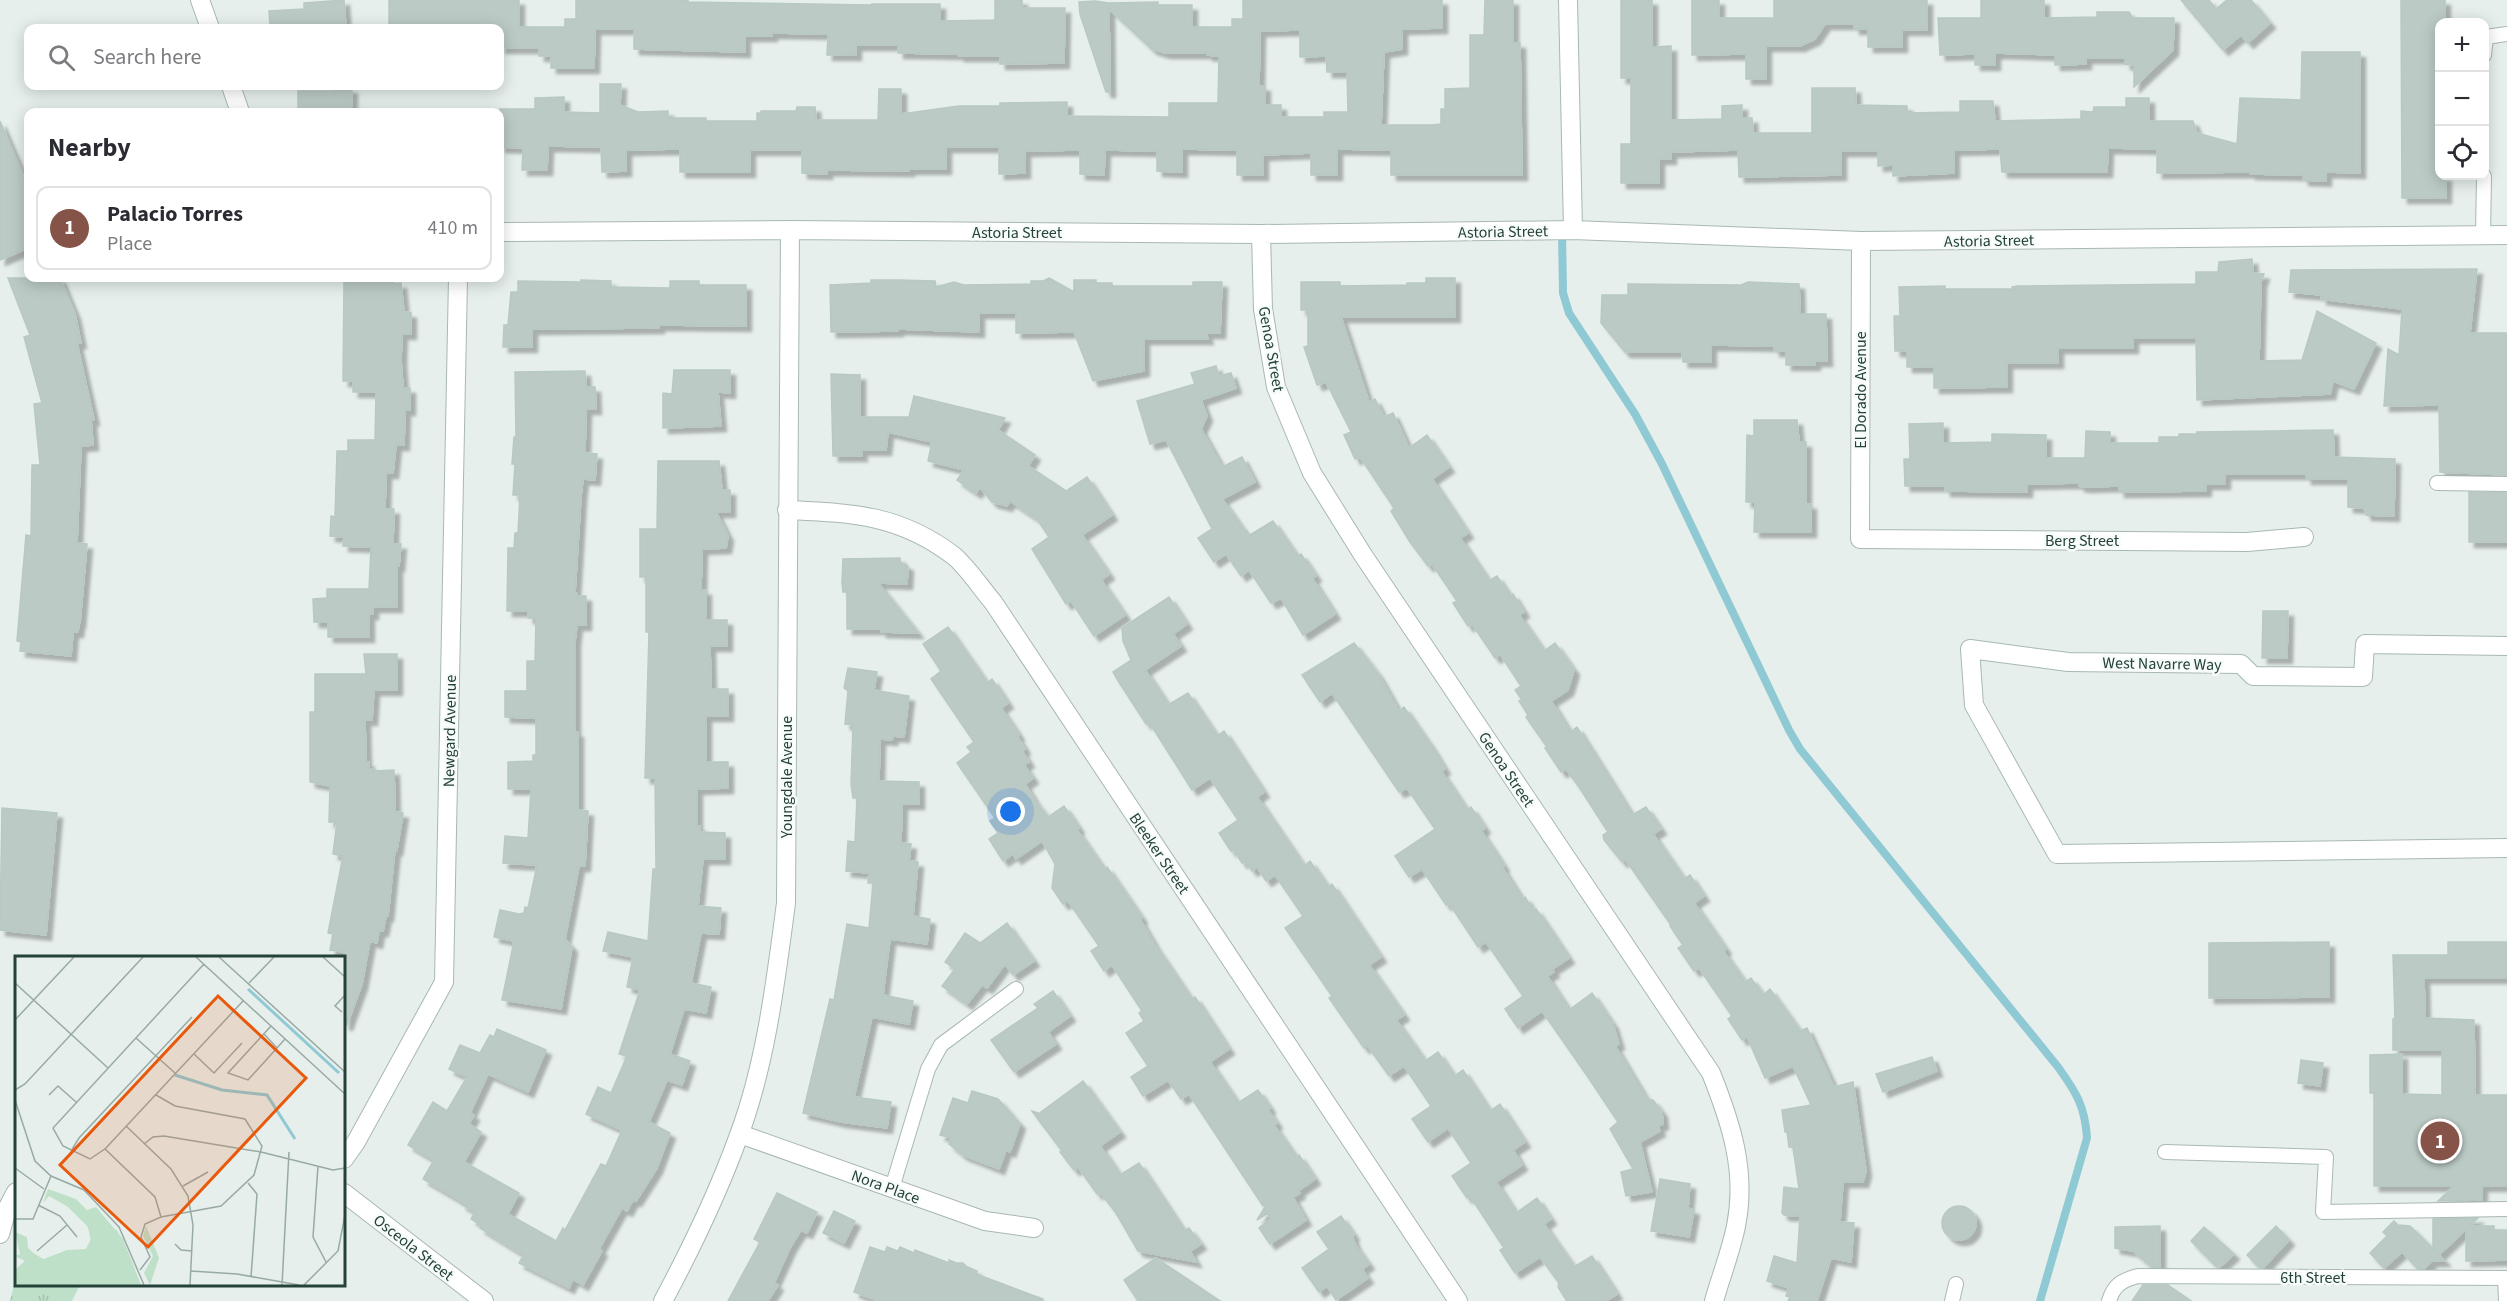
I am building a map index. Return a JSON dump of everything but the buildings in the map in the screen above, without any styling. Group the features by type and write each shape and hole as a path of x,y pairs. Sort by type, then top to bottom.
{"street":[{"path":"200,0 209,24"},
{"path":"1568,0 1573,230"},
{"path":"232,90 239,108"},
{"name":"Astoria Street","path":"504,232 1261,234 1573,230 1861,241 2507,235"},
{"name":"Youngdale Avenue","path":"663,1301 695,1241 740,1134 766,1037 776,984 786,903 790,231"},
{"name":"Genoa Street","path":"1261,234 1263,309 1276,387 1312,473 1363,555 1711,1073 1730,1120 1740,1173 1736,1225 1714,1301"},
{"name":"El Dorado Avenue","path":"1860,539 1861,241"},
{"name":"Newgard Avenue","path":"345,1158 356,1142 444,982 458,282"},
{"name":"Bleeker Street","path":"787,510 857,513 906,526 955,557 993,602 1458,1301"},
{"name":"Berg Street","path":"1860,539 2247,542 2304,537"},
{"name":"West Navarre Way","path":"2507,646 2365,644 2363,677 2253,676 2241,664 2068,662 1970,649 1974,705 2057,854 2507,848"},
{"name":"Nora Place","path":"740,1134 985,1221 1034,1228"},
{"path":"0,1234 7,1209 15,1193"},
{"name":"Osceola Street","path":"345,1194 484,1301"}],"lane":[{"path":"2489,37 2507,34"},
{"path":"2483,235 2484,180"},
{"path":"2437,483 2507,484"},
{"path":"892,1188 928,1069 941,1045 1016,989"},
{"path":"2165,1152 2326,1156 2323,1212 2507,1209"},
{"name":"6th Street","path":"2109,1301 2111,1293 2122,1280 2138,1276 2505,1278 2506,1301"},
{"path":"1952,1301 1956,1284"}],"green space":[{"path":"15,1281 15,1286 80,1286 72,1301 10,1301"}],"waterway":[{"path":"1562,231 1563,293 1569,313 1635,414 1662,464 1800,749 2058,1067 2078,1100 2084,1117 2087,1138 2040,1301"}],"place":[{"name":"Palacio Torres","path":"2440,1141"}]}
